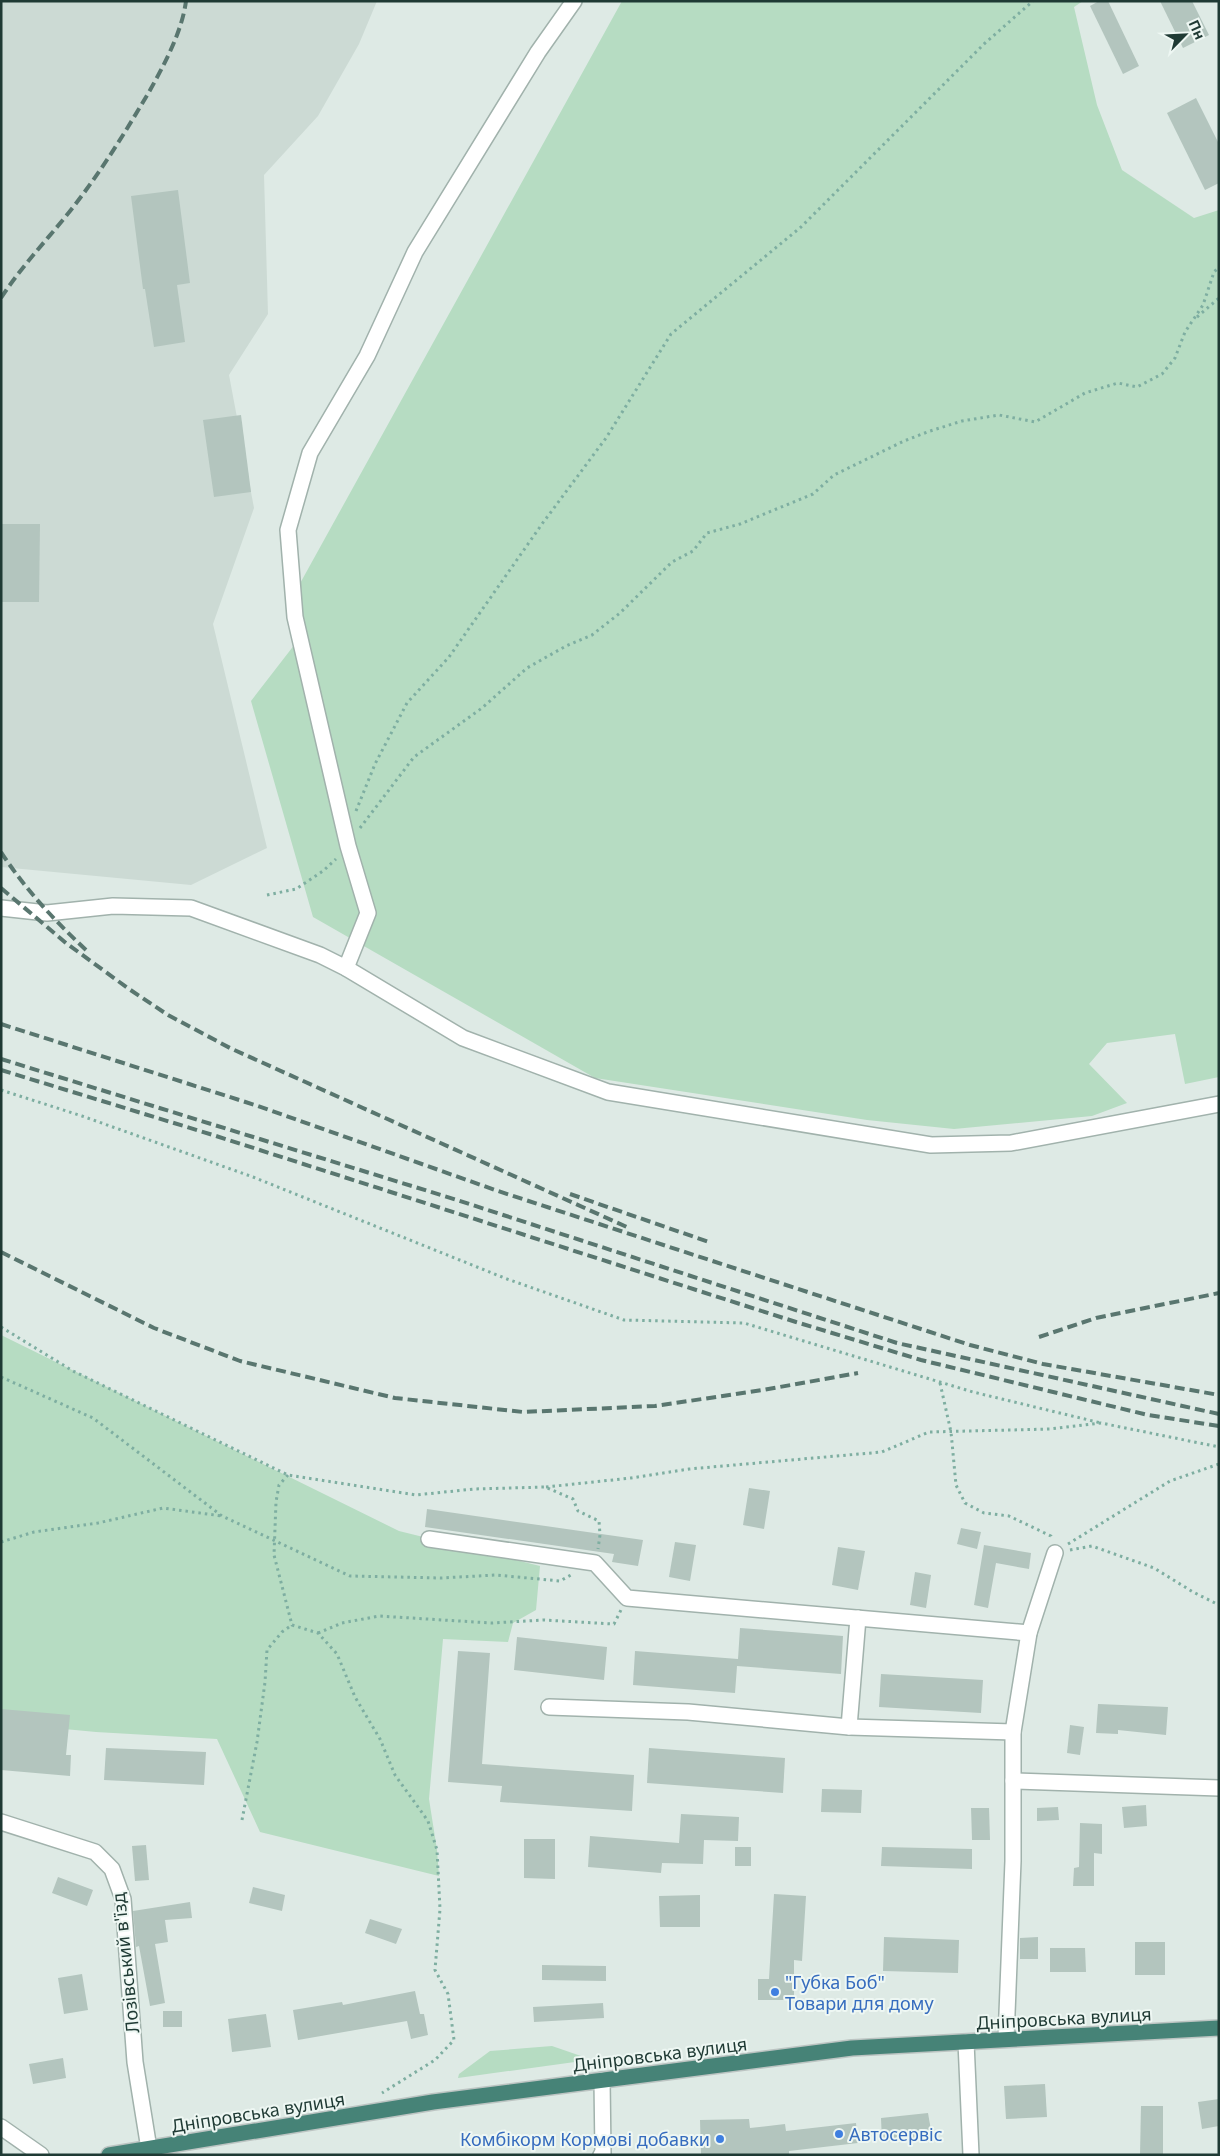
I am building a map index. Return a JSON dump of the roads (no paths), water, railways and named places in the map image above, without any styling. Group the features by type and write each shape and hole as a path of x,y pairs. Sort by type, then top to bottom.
{"highway":[{"name":"Дніпровська вулиця","path":"109,2155 151,2152 433,2102 852,2048 1219,2028"}],"street":[{"path":"346,968 368,912 348,846 295,617 288,530 310,453 367,356 415,252 538,52 574,1"},
{"path":"1,908 47,913 113,906 191,908 312,952 346,968 463,1038 608,1092 931,1146 1011,1143 1219,1104"},
{"path":"429,1539 595,1563 627,1598 1029,1633"},
{"path":"1006,2039 1013,1861 1013,1732 1029,1633 1055,1553"},
{"path":"850,1727 858,1618"},
{"path":"549,1707 688,1712 850,1727 1013,1732"},
{"path":"1013,1781 1219,1788"},
{"name":"Лозівський в'їзд","path":"1,1822 95,1852 112,1869 122,1899 135,2062 151,2152"},
{"path":"966,2042 971,2155"},
{"path":"601,2155 603,2154 602,2080"},
{"path":"1,2127 41,2155"}],"railway":[{"path":"1,298 84,192 123,136 166,60 181,24 186,1"},
{"path":"1,852 41,904 86,950"},
{"path":"1,888 66,943 168,1015 230,1048 629,1228"},
{"path":"1,1024 258,1106 498,1191 970,1345 1043,1364 1219,1395"},
{"path":"1,1059 457,1200 897,1343 1219,1414"},
{"path":"1,1070 213,1135 796,1322 921,1360 1148,1415 1219,1426"},
{"path":"570,1194 709,1242"},
{"path":"1,1252 154,1328 240,1361 395,1398 523,1412 655,1406 763,1390 858,1373"},
{"path":"1039,1337 1096,1318 1219,1293"}],"place":[{"name":"\"Губка Боб\" Товари для дому","path":"775,1992"},
{"name":"Автосервіс","path":"839,2134"},
{"name":"Комбікорм Кормові добавки","path":"720,2139"}]}
